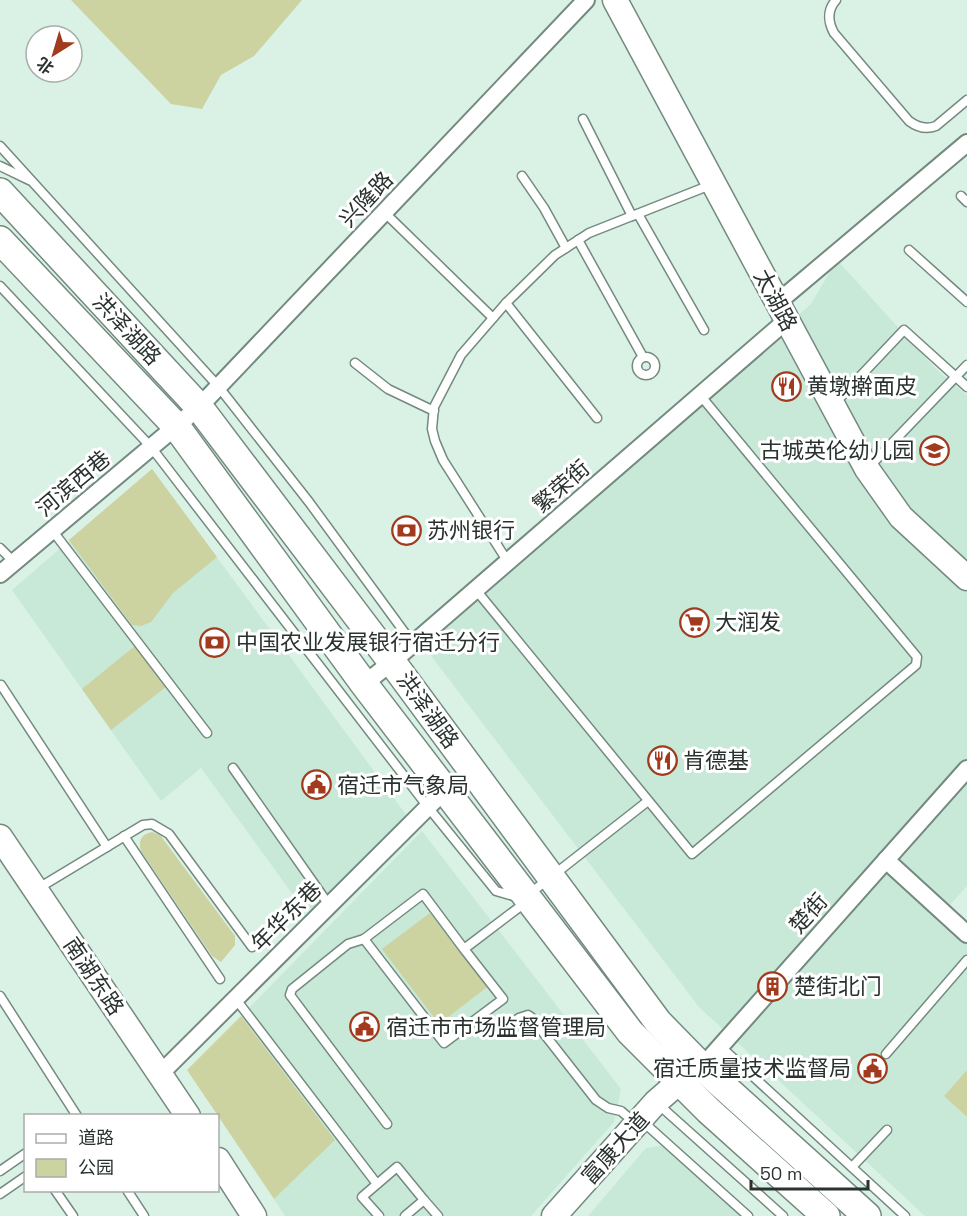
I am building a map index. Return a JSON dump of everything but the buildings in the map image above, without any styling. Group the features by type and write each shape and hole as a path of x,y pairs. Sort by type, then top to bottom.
{"main road":[{"name":"洪泽湖路","path":"0,192 199,407 392,662 658,1022 702,1067 867,1216"},
{"name":"洪泽湖路","path":"0,240 176,426 364,684 436,799 527,898 630,1032 679,1082 826,1216"}],"street":[{"name":"兴隆路","path":"176,426 199,407 586,0"},
{"name":"太湖路","path":"615,0 867,469 901,517 967,578"},
{"name":"繁荣街","path":"364,684 700,395 782,312 967,143"},
{"name":"河滨西巷","path":"0,574 176,426"},
{"name":"楚街","path":"679,1082 702,1067 967,769"},
{"name":"年华东巷","path":"160,1074 436,799"},
{"name":"南湖东路","path":"0,837 187,1114"},
{"path":"886,860 967,934"},
{"name":"富康大道","path":"555,1216 644,1115 679,1082"},
{"path":"219,1162 254,1216"}],"lane":[{"path":"836,0 830,9 829,18 834,33 909,121 918,126 931,128 967,100"},
{"path":"583,119 635,215 704,330"},
{"path":"0,146 218,386 309,502 413,644"},
{"path":"0,166 34,183"},
{"path":"522,176 544,208 566,248"},
{"path":"508,562 443,460 432,429 434,411 460,355 506,303 555,255 589,232 713,184"},
{"path":"384,212 493,318"},
{"path":"579,240 643,357"},
{"path":"909,250 967,302"},
{"path":"0,286 151,447 436,799"},
{"path":"506,303 597,418"},
{"path":"833,406 904,330 967,387"},
{"path":"355,363 388,389 434,411"},
{"path":"867,469 967,365"},
{"path":"476,590 692,855 916,665 917,657 700,395"},
{"path":"52,530 207,733"},
{"path":"0,548 14,562"},
{"path":"1,685 107,847"},
{"path":"233,768 329,905"},
{"path":"464,949 648,801"},
{"path":"36,890 143,825 152,824 169,834 252,947"},
{"path":"124,836 220,979"},
{"path":"364,939 444,1043 503,999 423,894 364,939 348,944 292,989 290,995 387,1124"},
{"path":"886,1054 967,960"},
{"path":"0,996 76,1114"},
{"path":"236,998 377,1184"},
{"path":"499,1032 519,1018 528,1015 596,1100 608,1108 644,1115 783,1216"},
{"path":"720,1046 905,1216"},
{"path":"644,1115 748,1216"},
{"path":"852,1167 887,1130"},
{"path":"0,1171 24,1155"},
{"path":"379,1216 362,1197 397,1167 438,1216"},
{"path":"0,1194 24,1177"},
{"path":"56,1192 73,1216"},
{"path":"128,1192 144,1216"},
{"path":"405,1216 424,1200"}],"shaded area":[{"path":"837,260 935,368 967,395 967,886 940,916 967,940 967,1070 944,1096 967,1117 967,1216 925,1216 699,1007 422,644 811,304"},
{"path":"152,469 407,816 312,909 291,892 201,768 161,801 12,590"},
{"path":"422,831 621,1089 614,1122 531,1216 285,1216 274,1199 335,1140 241,1016"},
{"path":"674,1144 755,1216 588,1216 646,1148"}],"green space":[{"path":"71,0 302,0 254,56 221,75 202,109 171,104"},
{"path":"152,469 217,557 173,593 151,622 141,626 132,625 69,540"},
{"path":"136,645 167,686 111,730 82,689"},
{"path":"152,832 160,835 235,936 235,945 221,962 212,956 141,851 141,838"},
{"path":"430,913 487,987 439,1024 382,949"},
{"path":"241,1016 335,1140 274,1199 219,1117 219,1114 217,1114 187,1070"},
{"path":"967,1070 967,1117 944,1096"}],"place":[{"name":"黄墩擀面皮","path":"786,386"},
{"name":"古城英伦幼儿园","path":"935,450"},
{"name":"苏州银行","path":"406,530"},
{"name":"大润发","path":"694,622"},
{"name":"中国农业发展银行宿迁分行","path":"215,642"},
{"name":"肯德基","path":"662,760"},
{"name":"宿迁市气象局","path":"316,785"},
{"name":"楚街北门","path":"773,986"},
{"name":"宿迁市市场监督管理局","path":"365,1027"},
{"name":"宿迁质量技术监督局","path":"872,1068"}]}
